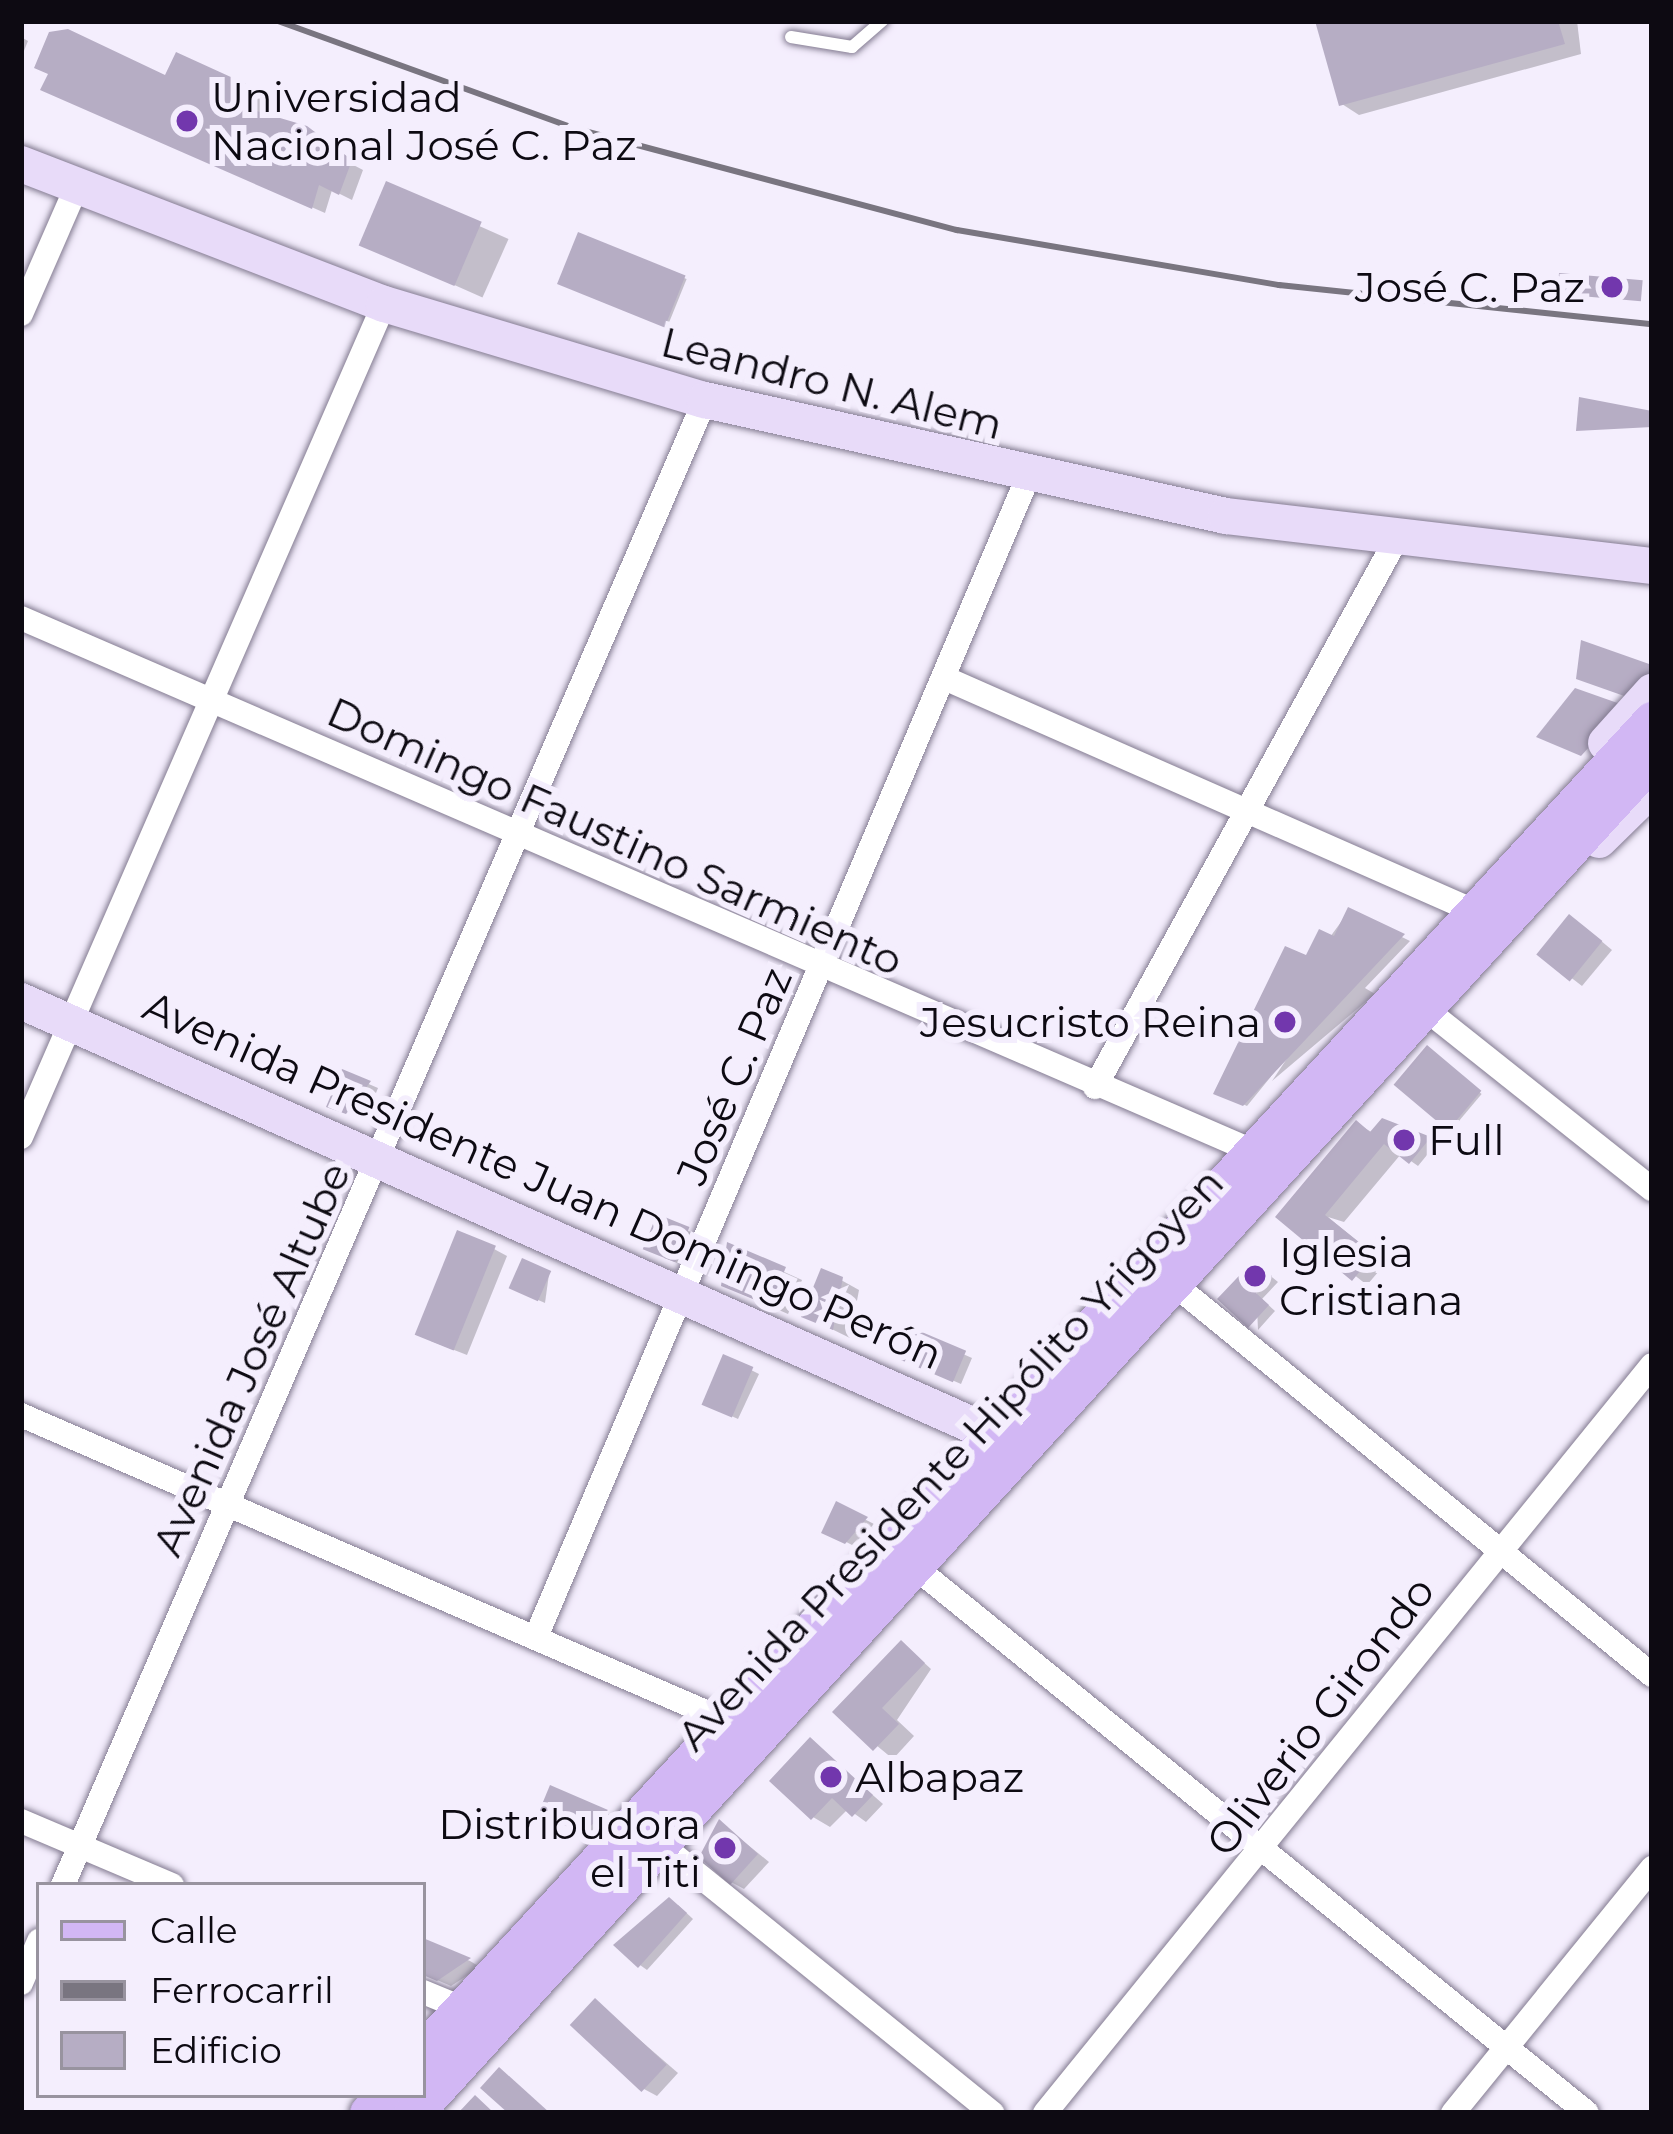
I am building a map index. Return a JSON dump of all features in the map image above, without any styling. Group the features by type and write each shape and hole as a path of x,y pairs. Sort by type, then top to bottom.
{"main road":[{"name":"Avenida Presidente Hipólito Yrigoyen","path":"426,2049 462,2008 647,1834 916,1568 1428,1011 1652,721"},
{"name":"Avenida Presidente Hipólito Yrigoyen","path":"426,2096 647,1834 731,1723 1246,1148 1474,911 1547,857 1652,758"}],"street":[{"name":"Leandro N. Alem","path":"21,164 384,304 705,400 1028,477 1397,538 1652,566"},
{"path":"21,314 76,188"},
{"path":"21,1137 384,304"},
{"name":"Avenida José Altube","path":"64,1882 383,1156 705,400"},
{"name":"José C. Paz","path":"536,1637 949,680 1028,477"},
{"path":"1095,1087 1397,538"},
{"name":"Domingo Faustino Sarmiento","path":"21,618 821,970 1246,1148"},
{"path":"949,680 1474,911"},
{"name":"Avenida Presidente Hipólito Yrigoyen","path":"1652,692 1539,819 1547,857 1652,788"},
{"name":"Avenida Presidente Juan Domingo Perón","path":"21,1001 993,1426 1024,1451"},
{"path":"1428,1011 1652,1189"},
{"path":"1175,1285 1652,1676"},
{"name":"Oliverio Girondo","path":"1046,2113 1266,1850 1652,1365"},
{"path":"21,1415 731,1723"},
{"path":"916,1568 1587,2113"},
{"path":"21,1821 165,1882"},
{"path":"647,1834 992,2113"},
{"path":"1453,2113 1652,1868"},
{"path":"21,1984 36,1948"},
{"path":"426,1993 462,2008"}],"lane":[{"path":"791,37 852,47 883,21"}],"building":[{"path":"1315,21 1558,21 1565,44 1339,106"},
{"name":"Universidad Nacional José C. Paz","path":"68,29 165,75 176,52 257,89 250,109 307,126 352,160 339,195 319,185 312,209 40,90 48,74 34,68 49,32"},
{"path":"386,181 482,222 454,286 359,245"},
{"path":"578,232 686,275 665,327 557,284"},
{"path":"1559,273 1643,280 1641,301 1557,294"},
{"path":"1579,397 1652,411 1652,427 1576,431"},
{"path":"1581,640 1652,665 1652,670 1627,697 1576,679"},
{"path":"1575,688 1626,706 1581,756 1536,737"},
{"path":"1348,907 1405,934 1243,1106 1213,1094 1285,946 1306,955 1319,929 1334,936"},
{"path":"1569,914 1602,941 1570,981 1536,954"},
{"path":"1427,1045 1481,1091 1448,1130 1394,1085"},
{"path":"342,1069 371,1081 346,1114 326,1107"},
{"path":"1382,1118 1431,1137 1409,1164 1384,1144 1325,1215 1374,1254 1352,1281 1275,1217 1356,1120 1370,1132"},
{"path":"657,1214 689,1227 675,1262 643,1249"},
{"path":"457,1230 496,1246 454,1351 415,1335"},
{"path":"727,1242 786,1267 770,1306 721,1286"},
{"path":"522,1258 551,1271 538,1301 509,1288"},
{"path":"1254,1260 1272,1276 1256,1293 1269,1305 1248,1328 1217,1299"},
{"path":"821,1268 843,1277 833,1330 801,1317"},
{"path":"910,1327 966,1351 953,1382 897,1358"},
{"path":"723,1354 753,1367 732,1418 702,1405"},
{"path":"836,1501 868,1517 845,1544 821,1533"},
{"path":"901,1640 925,1663 882,1708 899,1724 873,1751 832,1712"},
{"path":"810,1737 873,1795 852,1817 832,1798 811,1820 769,1781"},
{"path":"550,1785 608,1810 583,1833 538,1814"},
{"name":"Distribudora el Titi","path":"719,1819 758,1854 730,1885 699,1857"},
{"path":"669,1897 687,1913 638,1968 613,1945"},
{"path":"426,1939 471,1958 437,1981 426,1976"},
{"path":"595,1998 667,2065 641,2092 570,2025"},
{"path":"499,2067 550,2113 508,2113 480,2088"},
{"path":"475,2095 494,2113 458,2113"}],"railway":[{"path":"278,21 577,129 957,230 1279,285 1652,324"}],"place":[{"name":"Universidad Nacional José C. Paz","path":"187,121"},
{"name":"José C. Paz","path":"1612,287"},
{"name":"Jesucristo Reina","path":"1285,1022"},
{"name":"Full","path":"1404,1140"},
{"name":"Iglesia Cristiana","path":"1255,1276"},
{"name":"Albapaz","path":"831,1777"},
{"name":"Distribudora el Titi","path":"725,1848"}]}
